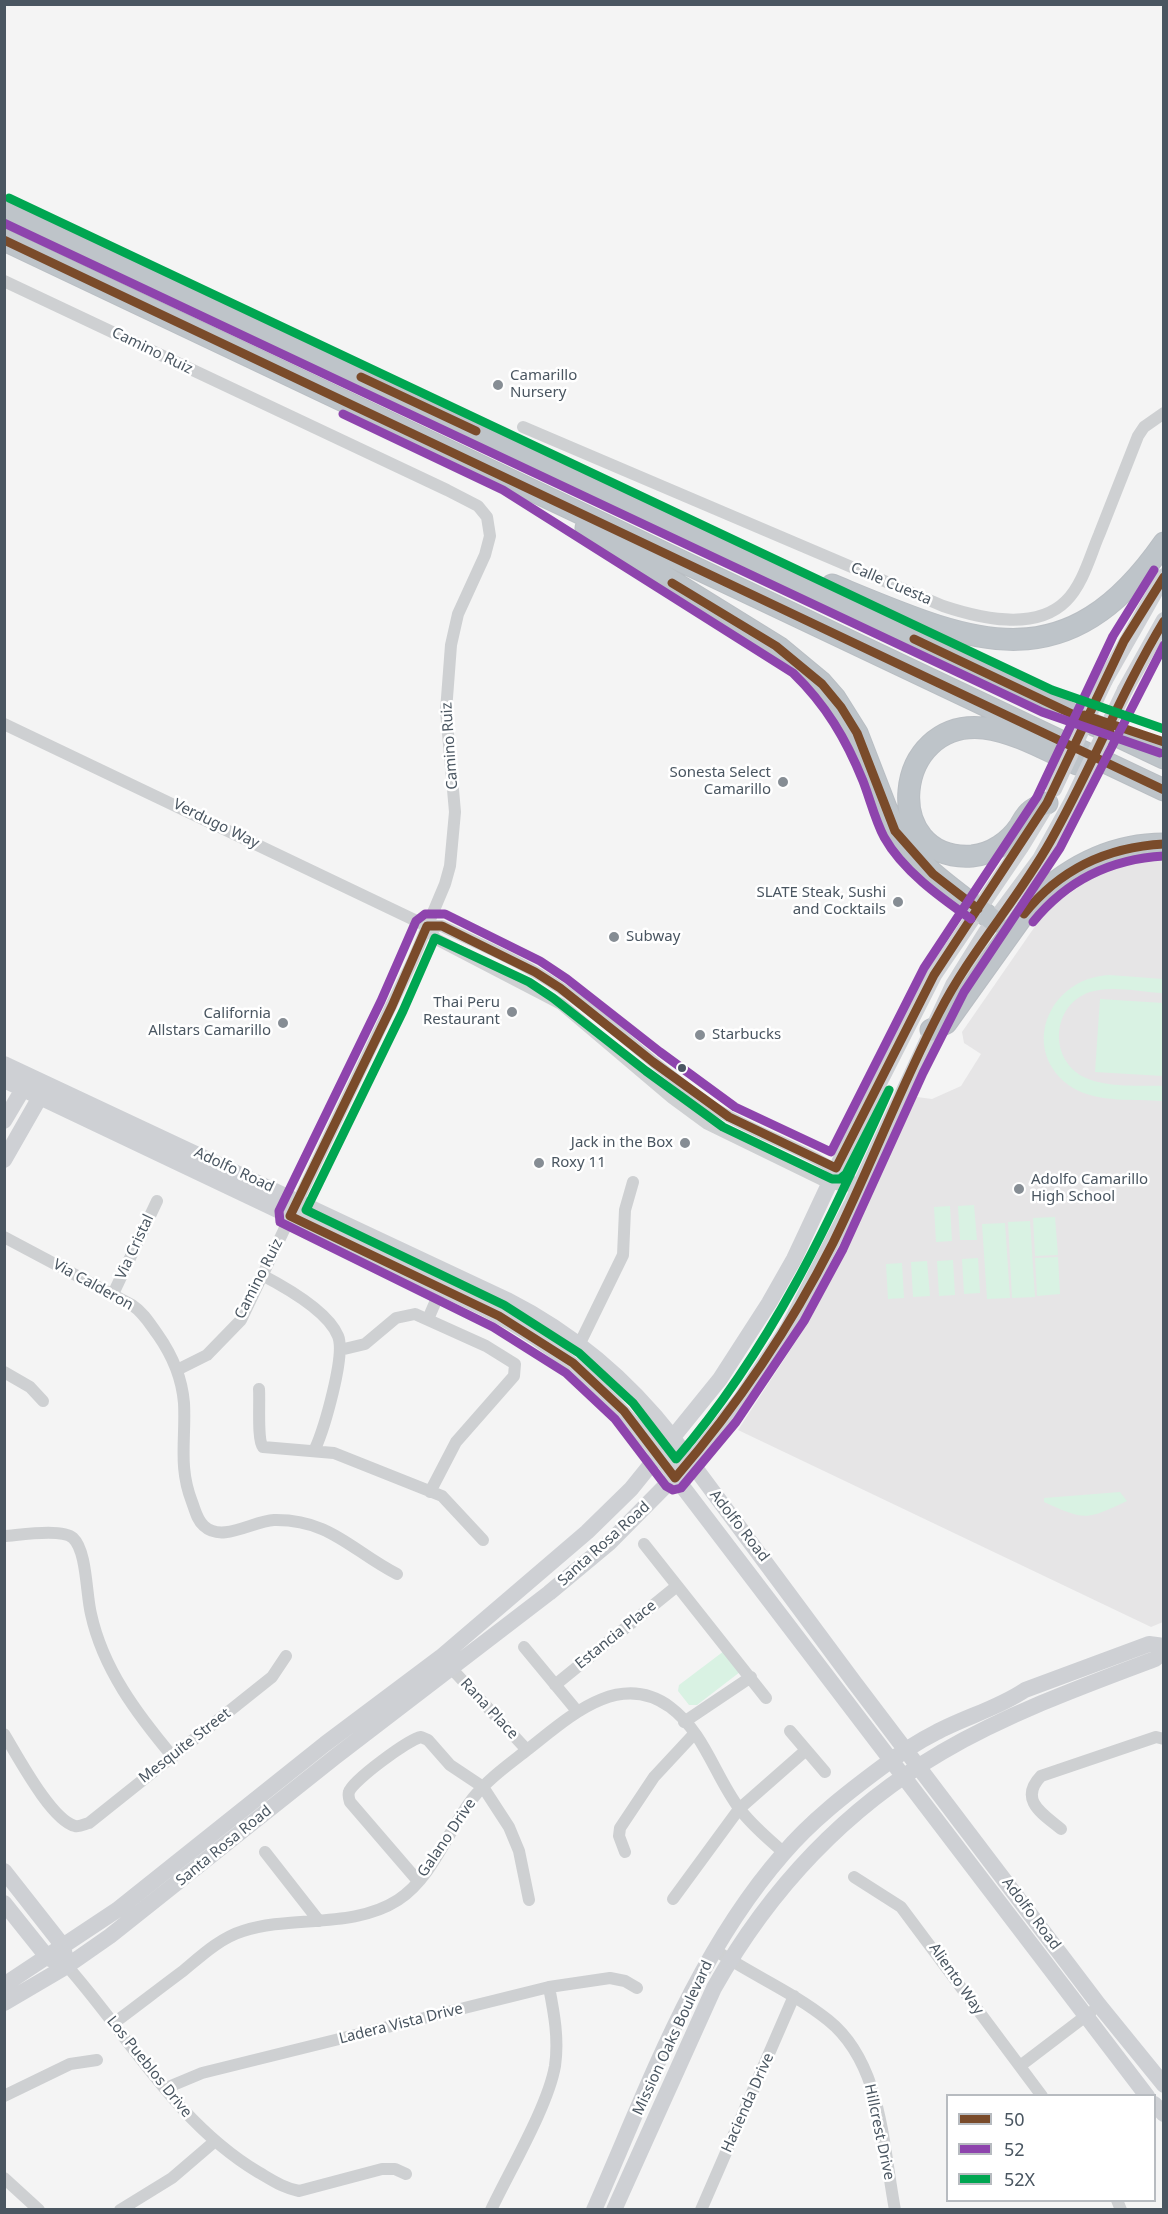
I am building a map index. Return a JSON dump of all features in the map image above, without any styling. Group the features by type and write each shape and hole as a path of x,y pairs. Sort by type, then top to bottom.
{"highway":[{"path":"4,209 1164,758"},
{"path":"4,240 1164,790"},
{"path":"509,479 780,648 821,682 858,733 895,831 904,845 916,859 986,915"},
{"path":"701,538 816,579 950,632 1000,640 1040,637 1079,624 1096,614 1134,584 1164,543"},
{"path":"1047,701 1164,742"},
{"path":"1051,796 1031,810 1012,837 994,850 971,856 936,848 923,837 914,825 909,809 909,782 925,749 949,733 973,727 997,730 1101,774 1164,795"},
{"path":"931,1030 946,1023 1034,900 1051,884 1100,856 1129,847 1164,844"}],"main road":[{"name":"Santa Rosa Road","path":"4,2002 67,1966 120,1929 609,1543 675,1478 741,1399 788,1328 819,1272 986,915 1051,796 1105,680 1164,576"},
{"name":"Santa Rosa Road","path":"4,1985 48,1958 117,1910 325,1744 441,1657 587,1532 631,1489 720,1379 769,1303 794,1259 833,1176 926,992 986,915 1040,859 1073,799 1125,690 1164,620"},
{"name":"Adolfo Road","path":"4,1064 40,1089 290,1216 508,1321 573,1363 621,1407 904,1776 1093,2010 1164,2085"},
{"name":"Adolfo Road","path":"4,1080 23,1089 40,1089 298,1200 515,1304 580,1343 626,1384 674,1438 920,1766 1093,2010 1146,2094"},
{"path":"4,1121 23,1089"},
{"path":"4,1160 40,1089"},
{"name":"Mission Oaks Boulevard","path":"594,2210 694,1986 737,1915 783,1853 836,1803 892,1760 934,1733 1012,1699 1025,1690 1149,1644 1164,1646"},
{"name":"Mission Oaks Boulevard","path":"614,2210 714,1988 730,1960 786,1881 820,1844 904,1776 943,1751 1053,1698 1155,1659 1164,1652"},
{"name":"Los Pueblos Drive","path":"4,1871 63,1946 67,1966"},
{"name":"Los Pueblos Drive","path":"4,1903 48,1958 67,1966"}],"street":[{"name":"Camino Ruiz","path":"4,281 447,490 478,506 487,517 489,544 463,601 451,645 446,711 453,784 453,842 445,884 391,1009 241,1320 228,1336 199,1361 177,1370"},
{"name":"Calle Cuesta","path":"523,427 943,606 984,618 1007,620 1050,611 1066,601 1086,566 1138,436 1144,427 1164,413"},
{"name":"Verdugo Way","path":"4,724 427,926 442,926 536,972 580,1002 710,1105 833,1176"},
{"name":"Verdugo Way","path":"427,926 436,939 561,1004 672,1098 706,1123 859,1187"},
{"path":"580,1343 623,1255 625,1210 633,1182"},
{"name":"Via Cristal","path":"112,1294 157,1201"},
{"name":"Via Calderon","path":"4,1237 141,1311 165,1345 177,1370 184,1404 183,1477 197,1516 205,1528 225,1533 274,1520 315,1526 330,1530 397,1574"},
{"path":"262,1275 293,1292 330,1323 338,1335 340,1350 333,1391 315,1449"},
{"path":"428,1319 441,1289"},
{"path":"340,1350 365,1344 399,1316 415,1314 491,1349 514,1363 517,1369 514,1376 454,1445 430,1492"},
{"path":"4,1372 30,1387 43,1401"},
{"path":"259,1389 261,1446 268,1449 315,1449 337,1454 430,1492 447,1500 483,1540"},
{"path":"4,1536 63,1534 70,1536 76,1542 82,1557 92,1619 105,1653 129,1703 173,1756"},
{"path":"644,1544 766,1698"},
{"name":"Estancia Place","path":"555,1685 677,1586"},
{"path":"524,1647 577,1711"},
{"name":"Mesquite Street","path":"4,1734 43,1797 66,1821 75,1826 89,1823 272,1677 286,1656"},
{"name":"Rana Place","path":"451,1668 527,1750"},
{"path":"684,1722 751,1677"},
{"name":"Galano Drive","path":"114,2023 213,1947 240,1932 353,1915 392,1903 418,1881 483,1787 577,1711 608,1696 632,1694 660,1701 684,1722 694,1734 739,1809 783,1853"},
{"path":"790,1731 825,1772"},
{"path":"625,1852 619,1836 620,1828 654,1777 694,1734"},
{"path":"418,1881 350,1802 350,1789 404,1745 421,1737 428,1740 450,1765 483,1787 513,1835 529,1900"},
{"path":"1061,1829 1034,1806 1032,1796 1034,1783 1041,1776 1156,1737 1164,1739"},
{"path":"673,1899 739,1809 805,1751"},
{"path":"265,1852 319,1921"},
{"name":"Aliento Way","path":"854,1877 901,1907 931,1943 1041,2094"},
{"name":"Hillcrest Drive","path":"715,1950 794,1996 837,2028 862,2064 873,2094 895,2210"},
{"name":"Los Pueblos Drive","path":"67,1966 182,2111 214,2142 286,2189 299,2190 382,2169 395,2169 406,2174"},
{"name":"Ladera Vista Drive","path":"166,2088 202,2073 549,1988 610,1978 625,1981 637,1988"},
{"path":"491,2210 547,2094 554,2067 555,2023 549,1988"},
{"name":"Hacienda Drive","path":"703,2209 794,1996"},
{"path":"1020,2066 1093,2010"},
{"path":"4,2096 70,2064 97,2060"},
{"path":"120,2210 172,2178 214,2142"},
{"path":"4,2178 39,2210"}],"shaded area":[{"name":"Adolfo Camarillo High School","path":"1144,861 1163,861 1163,1622 1151,1627 738,1430 802,1332 831,1278 917,1097 932,1099 961,1086 981,1054 964,1043 962,1032 1038,922 1056,903 1093,877 1115,868"}],"green space":[{"path":"1109,975 1163,979 1163,993 1107,989 1090,992 1077,999 1062,1020 1059,1034 1060,1047 1065,1059 1074,1070 1095,1081 1114,1085 1163,1086 1163,1101 1105,1098 1083,1093 1073,1088 1056,1073 1047,1056 1044,1038 1047,1020 1056,1003 1069,989 1087,979"},
{"path":"1100,999 1163,1003 1163,1076 1095,1072"},
{"path":"974,1205 977,1240 960,1240 958,1206"},
{"path":"950,1206 952,1241 936,1242 934,1207"},
{"path":"1055,1217 1058,1255 1035,1256 1033,1218"},
{"path":"1030,1221 1035,1297 1012,1298 1008,1222"},
{"path":"1005,1223 1010,1298 987,1299 982,1224"},
{"path":"1058,1257 1060,1294 1037,1296 1035,1258"},
{"path":"978,1258 980,1293 964,1294 962,1259"},
{"path":"953,1260 955,1295 939,1296 937,1261"},
{"path":"927,1261 930,1296 913,1297 911,1262"},
{"path":"902,1263 904,1298 888,1299 886,1264"},
{"path":"1120,1492 1127,1501 1094,1515 1069,1513 1044,1502 1044,1498"},
{"path":"724,1651 740,1672 697,1705 689,1705 678,1691 679,1685"}],"transit line":[{"name":"52X","path":"9,198 1052,690 1164,729"},
{"name":"52","path":"4,223 1042,712 1160,753"},
{"name":"50","path":"4,240 1164,790"},
{"name":"50","path":"361,377 476,431"},
{"name":"52","path":"343,414 503,490 793,673 825,710 850,751 875,817 892,849 923,882 971,919"},
{"name":"52","path":"1154,570 1113,636 1037,797 924,968 831,1152 735,1107 540,961 445,914 425,914 416,921 381,1001 279,1211 280,1222 493,1327 566,1373 615,1419 666,1486 673,1490 681,1488 736,1422 804,1321 843,1249 923,1073 964,992 1060,848 1164,645"},
{"name":"50","path":"1164,577 1124,641 1047,803 934,975 836,1168 729,1117 653,1062 560,988 535,972 442,926 427,926 392,1006 290,1216 499,1316 573,1363 624,1411 675,1478 741,1394 799,1305 847,1215 911,1070 939,1013 965,969 1050,842 1134,675 1164,621"},
{"name":"50","path":"672,583 776,646 822,684 841,707 857,733 895,831 933,874 978,909"},
{"name":"50","path":"914,639 1110,732"},
{"name":"50","path":"1084,715 1164,742"},
{"name":"50","path":"1024,914 1053,884 1086,863 1123,850 1164,844"},
{"name":"52","path":"1033,922 1060,894 1091,874 1126,862 1164,856"},
{"name":"52X","path":"435,938 529,982 723,1127 832,1179 840,1179 846,1174 889,1090 821,1236 770,1329 710,1417 676,1459 633,1403 579,1353 504,1305 306,1210 403,1011 435,938"}],"place":[{"name":"Camarillo Nursery","path":"498,385"},
{"name":"Sonesta Select Camarillo","path":"783,782"},
{"name":"SLATE Steak, Sushi and Cocktails","path":"898,902"},
{"name":"Subway","path":"614,937"},
{"name":"Thai Peru Restaurant","path":"512,1012"},
{"name":"California Allstars Camarillo","path":"283,1023"},
{"name":"Starbucks","path":"700,1035"},
{"name":"Jack in the Box","path":"685,1143"},
{"name":"Roxy 11","path":"539,1163"},
{"name":"Adolfo Camarillo High School","path":"1019,1189"}]}
